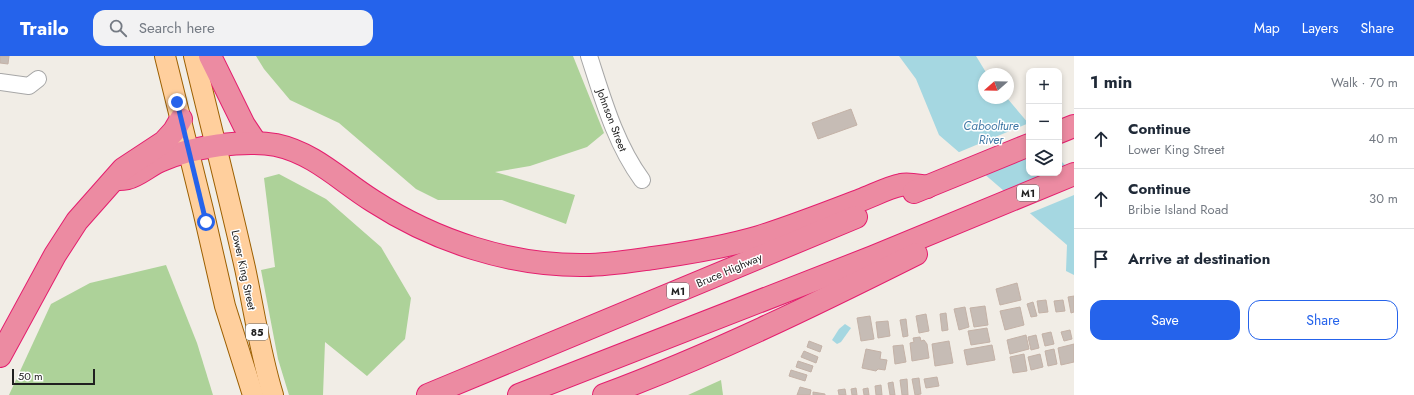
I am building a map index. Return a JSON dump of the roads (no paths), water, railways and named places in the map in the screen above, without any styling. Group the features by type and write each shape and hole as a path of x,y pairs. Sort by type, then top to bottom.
{"highway":[{"path":"210,56 244,125 256,143"},
{"path":"0,356 68,233 123,168 164,142 174,131 181,119"},
{"path":"1062,131 1074,126"},
{"path":"115,179 129,178 162,159 216,145 256,143 276,145 304,154 393,213 409,222 448,239 482,251 523,260 585,265 616,262 722,246 794,225 902,184 927,187"},
{"name":"Bruce Highway","path":"428,395 1026,146"},
{"name":"M1","path":"519,395 945,228 1074,174"},
{"path":"604,395 665,372 773,325 925,250 945,228"},
{"path":"632,395 650,386 665,372"}],"main road":[{"path":"165,56 225,306 253,395"},
{"name":"85","path":"194,56 216,145"},
{"name":"Lower King Street","path":"216,145 245,269 264,362 273,395"}],"street":[{"name":"Johnson Street","path":"589,56 609,118 619,143 642,180"},
{"path":"0,82 28,86 38,79"}],"water":[{"name":"Caboolture River","path":"899,56 976,56 983,68 978,68 978,104 1012,104 1026,120 1026,176 1062,176 1062,162 1074,174 1074,275 1066,271 1067,245 939,135 916,79"},
{"path":"845,324 851,328 841,342 837,344 832,340 839,329"}]}
